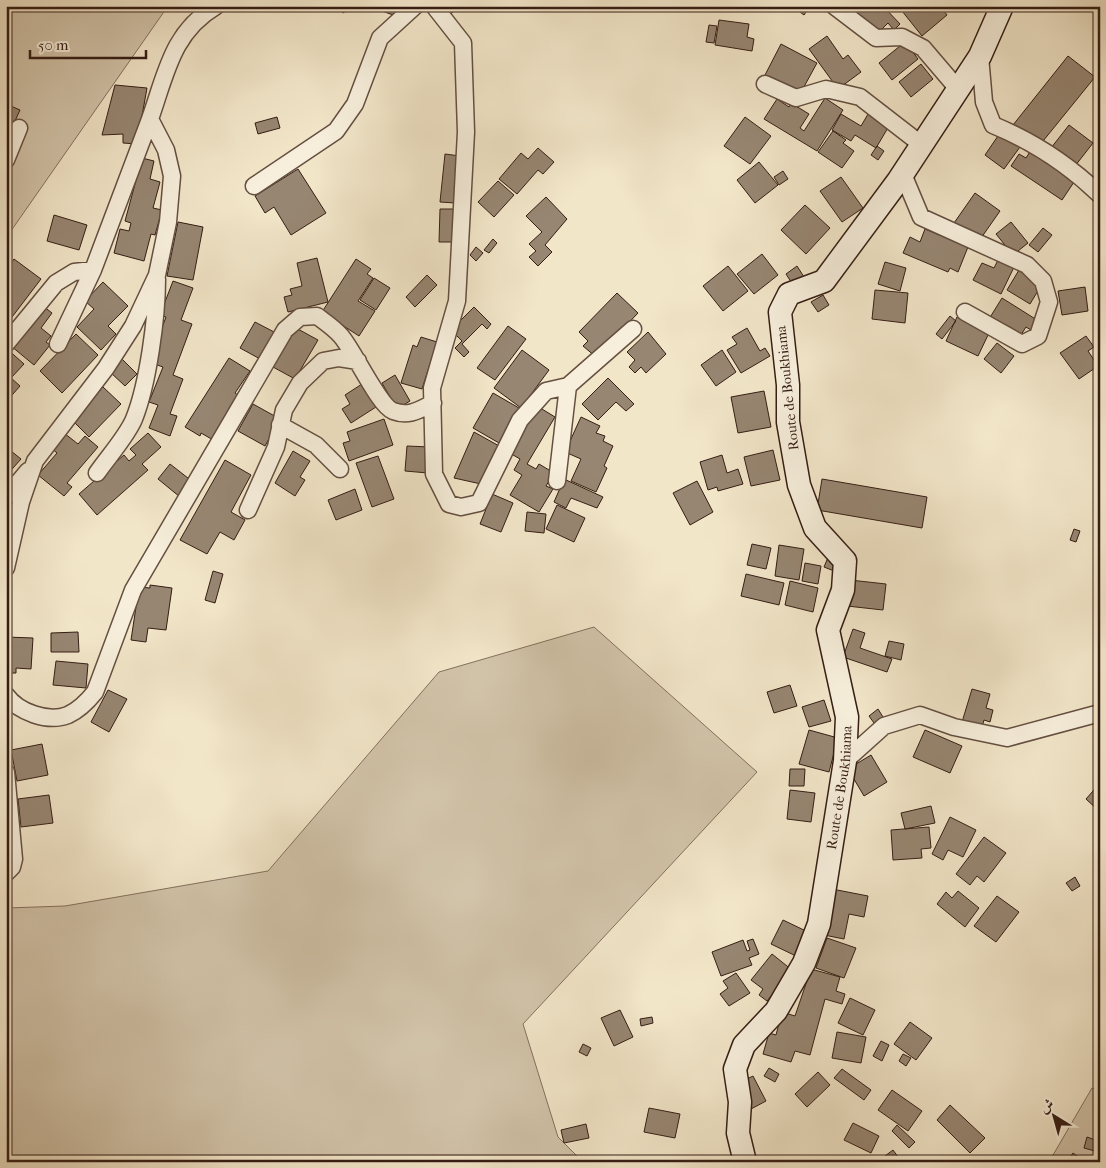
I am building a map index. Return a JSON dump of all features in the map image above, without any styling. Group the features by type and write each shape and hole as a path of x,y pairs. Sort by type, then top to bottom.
{"street":[{"path":"58,344 93,270 177,43 202,14 216,6"},
{"path":"254,186 336,131 355,104 380,38 415,6"},
{"path":"434,6 463,43 466,132 456,301 432,388 434,474 449,504 461,507 479,503 520,420 546,391 568,386 634,329"},
{"path":"834,6 876,38 902,37 923,48 958,89"},
{"name":"Route de Boukhiama","path":"745,1162 738,1133 740,1102 735,1069 744,1045 776,1011 804,962 819,924 845,762 847,717 828,630 843,590 845,561 815,528 799,485 788,422 788,385 780,312 789,294 824,282 902,174 980,56 1002,6"},
{"path":"980,56 984,102 993,125 1014,133 1080,176 1100,195"},
{"path":"765,84 796,98 826,89 860,97 922,144"},
{"path":"97,473 134,420 144,382 157,308 157,275 168,222 172,176 166,150 150,119"},
{"path":"6,160 19,128"},
{"path":"902,174 922,217 1027,265 1043,281 1049,302 1038,336 1022,344 965,312"},
{"path":"6,344 56,283 74,272 93,270"},
{"path":"6,497 106,368 133,326 157,275"},
{"path":"6,696 13,704 25,711 53,717 66,716 73,712 85,704 95,692 133,590 285,330 300,316 317,316 340,335 358,361 379,398 392,411 412,414 433,403"},
{"path":"248,510 276,447 284,410 300,383 323,361 339,358 358,361"},
{"path":"557,481 568,386"},
{"path":"280,425 316,445 340,469"},
{"path":"6,568 21,502 35,461"},
{"path":"845,762 884,726 920,715 954,727 1007,738 1100,713"},
{"path":"6,772 14,858 12,867 6,873"}],"shaded area":[{"path":"6,6 168,6 6,238"},
{"path":"594,627 757,772 523,1024 558,1137 583,1162 6,1162 6,908 65,906 268,871 439,672"},
{"path":"1092,1088 1100,1091 1100,1162 1049,1162"}],"building":[{"path":"338,6 353,6 343,13"},
{"path":"377,6 403,6 399,17 376,9"},
{"path":"442,6 460,6 446,18"},
{"path":"792,6 810,6 804,15"},
{"path":"848,6 883,6 900,24 894,30 888,23 876,35"},
{"path":"898,6 940,6 947,15 922,36"},
{"path":"719,20 749,24 747,37 754,39 752,51 715,45"},
{"path":"709,25 717,26 714,43 706,42"},
{"path":"827,36 843,59 848,55 861,72 838,89 809,49"},
{"path":"905,42 918,59 892,80 879,63"},
{"path":"781,44 817,63 800,94 765,75"},
{"path":"1068,56 1095,77 1039,146 1013,125"},
{"path":"921,64 933,79 911,97 899,82"},
{"path":"115,85 147,88 137,144 123,143 123,134 102,135"},
{"path":"825,98 843,110 817,151 764,119 777,99 789,107 791,103 809,114 800,128 804,131"},
{"path":"6,104 20,110 9,134 6,132"},
{"path":"871,109 892,121 876,148 855,135 851,141 832,130 841,114 861,126"},
{"path":"277,117 280,128 258,134 255,123"},
{"path":"745,117 771,136 750,164 724,146"},
{"path":"1069,125 1093,143 1075,166 1051,148"},
{"path":"833,131 846,140 843,143 854,151 842,168 818,152"},
{"path":"1000,133 1020,147 1004,169 985,155"},
{"path":"877,146 884,151 878,160 871,155"},
{"path":"1033,147 1076,179 1062,200 1011,166 1019,154 1026,158"},
{"path":"538,148 554,162 543,174 538,170 517,194 499,179 521,153 528,159"},
{"path":"445,154 460,156 455,203 440,202"},
{"path":"142,158 154,161 150,179 160,182 153,208 162,210 155,235 151,234 144,261 114,253 120,229 129,231 131,223 125,221"},
{"path":"759,162 778,185 755,203 737,180"},
{"path":"298,169 326,213 291,235 274,207 265,213 255,196"},
{"path":"783,171 788,179 779,185 774,177"},
{"path":"841,177 863,208 842,222 820,191"},
{"path":"498,181 514,195 494,217 478,202"},
{"path":"975,193 1000,211 979,241 954,223"},
{"path":"546,197 567,219 545,245 552,252 538,266 529,257 536,251 529,244 542,232 526,216"},
{"path":"805,205 830,228 806,254 781,230"},
{"path":"440,209 454,209 454,242 439,242"},
{"path":"54,215 87,225 79,250 47,241"},
{"path":"178,222 203,227 193,280 167,276"},
{"path":"1011,222 1028,243 1013,255 996,234"},
{"path":"1043,228 1052,235 1038,252 1029,245"},
{"path":"925,229 968,247 958,272 950,268 948,272 903,253 910,237 920,242"},
{"path":"493,239 497,243 489,253 484,250"},
{"path":"476,247 483,253 476,261 470,255"},
{"path":"762,254 778,275 754,294 737,274"},
{"path":"317,258 328,302 288,312 284,297 292,295 290,289 302,286 297,263"},
{"path":"999,258 1015,265 1001,294 973,280 982,263 994,268"},
{"path":"14,259 41,279 6,325 6,270"},
{"path":"356,259 371,269 367,274 373,278 358,301 375,311 359,336 322,312"},
{"path":"885,262 906,268 900,291 878,284"},
{"path":"728,266 748,291 723,311 703,286"},
{"path":"797,266 804,277 793,285 786,274"},
{"path":"1019,270 1042,284 1030,304 1007,290"},
{"path":"427,275 437,285 415,307 406,297"},
{"path":"374,278 390,288 376,310 360,300"},
{"path":"173,281 193,288 181,320 192,324 173,375 183,379 170,414 177,416 170,436 149,428 158,405 149,402 163,367 149,362 166,317 160,315"},
{"path":"103,282 128,306 108,326 116,334 101,350 77,327 94,309 85,301"},
{"path":"1085,287 1088,311 1062,315 1058,291"},
{"path":"875,290 908,293 905,323 872,319"},
{"path":"617,293 638,313 596,357 583,346 588,341 579,332"},
{"path":"823,295 829,305 818,312 811,302"},
{"path":"1002,298 1037,320 1031,330 1026,327 1019,338 989,319"},
{"path":"43,306 52,313 41,328 51,336 46,342 50,345 34,365 11,346"},
{"path":"474,307 491,324 487,329 482,324 462,344 469,352 464,357 455,348 462,341 451,330"},
{"path":"950,316 956,321 942,339 936,334"},
{"path":"957,317 989,333 978,356 946,341"},
{"path":"255,322 276,333 262,360 240,348"},
{"path":"508,326 526,339 495,380 477,368"},
{"path":"296,328 318,340 295,379 273,367"},
{"path":"747,328 760,351 765,348 770,356 741,373 727,350 737,344 732,337"},
{"path":"648,332 666,354 646,373 641,367 635,373 629,367 635,360 627,352"},
{"path":"76,334 98,355 62,393 40,371"},
{"path":"1086,336 1094,347 1088,351 1098,366 1079,379 1060,353"},
{"path":"421,337 437,342 422,389 401,383 413,345 417,347"},
{"path":"997,343 1014,356 1001,373 984,359"},
{"path":"6,348 24,364 11,378 20,386 6,402"},
{"path":"522,350 549,370 521,408 494,388"},
{"path":"722,350 736,372 716,386 701,365"},
{"path":"229,358 250,371 235,393 242,398 215,441 201,433 200,436 185,427"},
{"path":"122,359 137,374 125,386 110,372"},
{"path":"395,375 410,401 397,409 382,383"},
{"path":"608,378 634,404 626,411 616,402 598,420 582,404"},
{"path":"362,384 376,407 351,423 342,409 350,404 345,395"},
{"path":"103,387 121,404 89,437 71,419"},
{"path":"764,391 771,427 738,433 731,397"},
{"path":"493,393 519,408 499,443 473,428"},
{"path":"253,404 280,419 265,446 238,431"},
{"path":"537,406 555,417 527,464 536,469 539,464 554,473 546,486 553,489 539,512 510,495 522,475 514,470 520,459 508,452"},
{"path":"581,417 600,426 596,433 605,436 603,441 613,446 604,466 607,468 596,492 571,481 581,459 565,452"},
{"path":"384,419 393,445 349,461 343,443 350,441 347,432"},
{"path":"474,432 501,447 481,484 454,478"},
{"path":"64,433 78,444 85,436 98,447 67,483 72,487 64,496 38,475 57,453 51,448"},
{"path":"148,433 161,447 142,464 148,470 97,515 79,494 124,455 129,461 136,455 130,449"},
{"path":"407,446 430,447 428,473 405,471"},
{"path":"6,447 21,459 6,476"},
{"path":"773,450 780,480 751,486 744,457"},
{"path":"293,451 310,461 300,477 305,480 295,496 275,483"},
{"path":"722,455 727,473 738,469 743,484 718,491 717,487 708,490 700,462"},
{"path":"378,456 394,499 372,507 356,463"},
{"path":"225,460 251,475 231,512 245,520 234,540 220,532 207,554 180,540"},
{"path":"170,464 193,482 180,497 158,479"},
{"path":"564,479 603,497 597,508 571,498 566,508 554,502"},
{"path":"822,479 927,497 922,528 817,510"},
{"path":"697,481 713,512 690,525 673,493"},
{"path":"355,489 362,510 336,520 328,500"},
{"path":"492,494 513,503 501,532 480,524"},
{"path":"557,505 585,518 574,542 546,529"},
{"path":"527,512 546,514 544,533 525,531"},
{"path":"1074,529 1080,531 1076,542 1070,540"},
{"path":"752,544 771,548 766,569 747,565"},
{"path":"779,545 804,549 799,580 775,576"},
{"path":"829,555 839,573 824,567"},
{"path":"805,563 821,566 818,584 802,581"},
{"path":"213,571 223,574 215,603 205,600"},
{"path":"746,574 784,583 779,605 741,596"},
{"path":"850,580 886,584 883,610 847,606"},
{"path":"790,581 818,588 813,612 785,605"},
{"path":"150,585 172,588 166,630 148,628 146,642 131,640 139,587 150,588"},
{"path":"853,629 865,633 860,648 892,659 887,672 843,657"},
{"path":"78,632 79,652 51,652 51,633"},
{"path":"6,637 33,638 31,669 16,668 16,673 6,673"},
{"path":"889,641 904,644 901,660 885,656"},
{"path":"56,661 88,664 86,688 53,685"},
{"path":"790,685 797,706 774,713 767,692"},
{"path":"972,689 990,694 986,708 993,710 990,722 984,720 982,727 962,722"},
{"path":"108,690 127,699 109,732 91,722"},
{"path":"824,700 831,721 809,727 802,707"},
{"path":"878,709 883,717 874,723 869,716"},
{"path":"809,730 838,738 829,772 799,764"},
{"path":"925,730 962,746 950,773 913,757"},
{"path":"42,744 48,775 17,781 11,750"},
{"path":"871,755 887,782 864,796 848,769"},
{"path":"790,769 805,769 804,786 789,786"},
{"path":"1100,783 1100,812 1086,799"},
{"path":"790,790 815,793 811,822 787,819"},
{"path":"49,795 53,823 21,827 18,799"},
{"path":"931,806 935,823 905,829 901,813"},
{"path":"950,817 976,830 963,857 948,850 943,860 932,854"},
{"path":"929,827 931,848 921,849 922,858 893,860 891,830"},
{"path":"984,837 1006,853 984,882 977,876 970,885 956,874"},
{"path":"1075,877 1080,886 1072,891 1066,883"},
{"path":"832,889 868,896 864,917 849,914 844,939 824,935"},
{"path":"958,891 979,908 965,927 937,904 946,892 952,898"},
{"path":"997,896 1019,912 996,942 974,926"},
{"path":"783,920 808,932 796,956 771,944"},
{"path":"827,938 856,948 844,978 816,968"},
{"path":"753,939 759,954 749,958 752,965 721,976 712,952 743,940 747,951 750,950 747,941"},
{"path":"772,954 792,970 767,1001 759,995 763,989 751,980"},
{"path":"811,969 840,977 836,991 845,994 842,1004 825,999 810,1055 795,1051 791,1062 763,1054 769,1033 776,1035 782,1012 795,1016"},
{"path":"736,973 750,993 729,1006 720,994 728,988 723,981"},
{"path":"850,998 875,1010 863,1035 838,1023"},
{"path":"620,1010 633,1037 614,1046 601,1018"},
{"path":"652,1017 653,1023 641,1026 640,1019"},
{"path":"910,1022 932,1038 916,1060 894,1044"},
{"path":"837,1032 866,1037 861,1063 832,1058"},
{"path":"881,1041 889,1045 882,1061 873,1056"},
{"path":"583,1044 591,1048 587,1056 579,1052"},
{"path":"903,1054 911,1058 906,1066 899,1061"},
{"path":"769,1068 779,1074 775,1082 764,1076"},
{"path":"842,1069 871,1090 864,1100 834,1078"},
{"path":"818,1072 830,1085 807,1107 795,1094"},
{"path":"753,1076 766,1101 751,1109 737,1084"},
{"path":"892,1090 922,1111 908,1131 878,1110"},
{"path":"950,1105 985,1138 970,1153 937,1120"},
{"path":"649,1108 680,1114 675,1138 644,1132"},
{"path":"853,1123 879,1136 871,1153 844,1140"},
{"path":"586,1124 589,1138 564,1143 561,1130"},
{"path":"897,1125 915,1142 909,1148 892,1131"},
{"path":"1087,1137 1098,1141 1095,1151 1084,1148"},
{"path":"893,1150 901,1161 877,1162"},
{"path":"1073,1153 1085,1162 1067,1162"}]}
